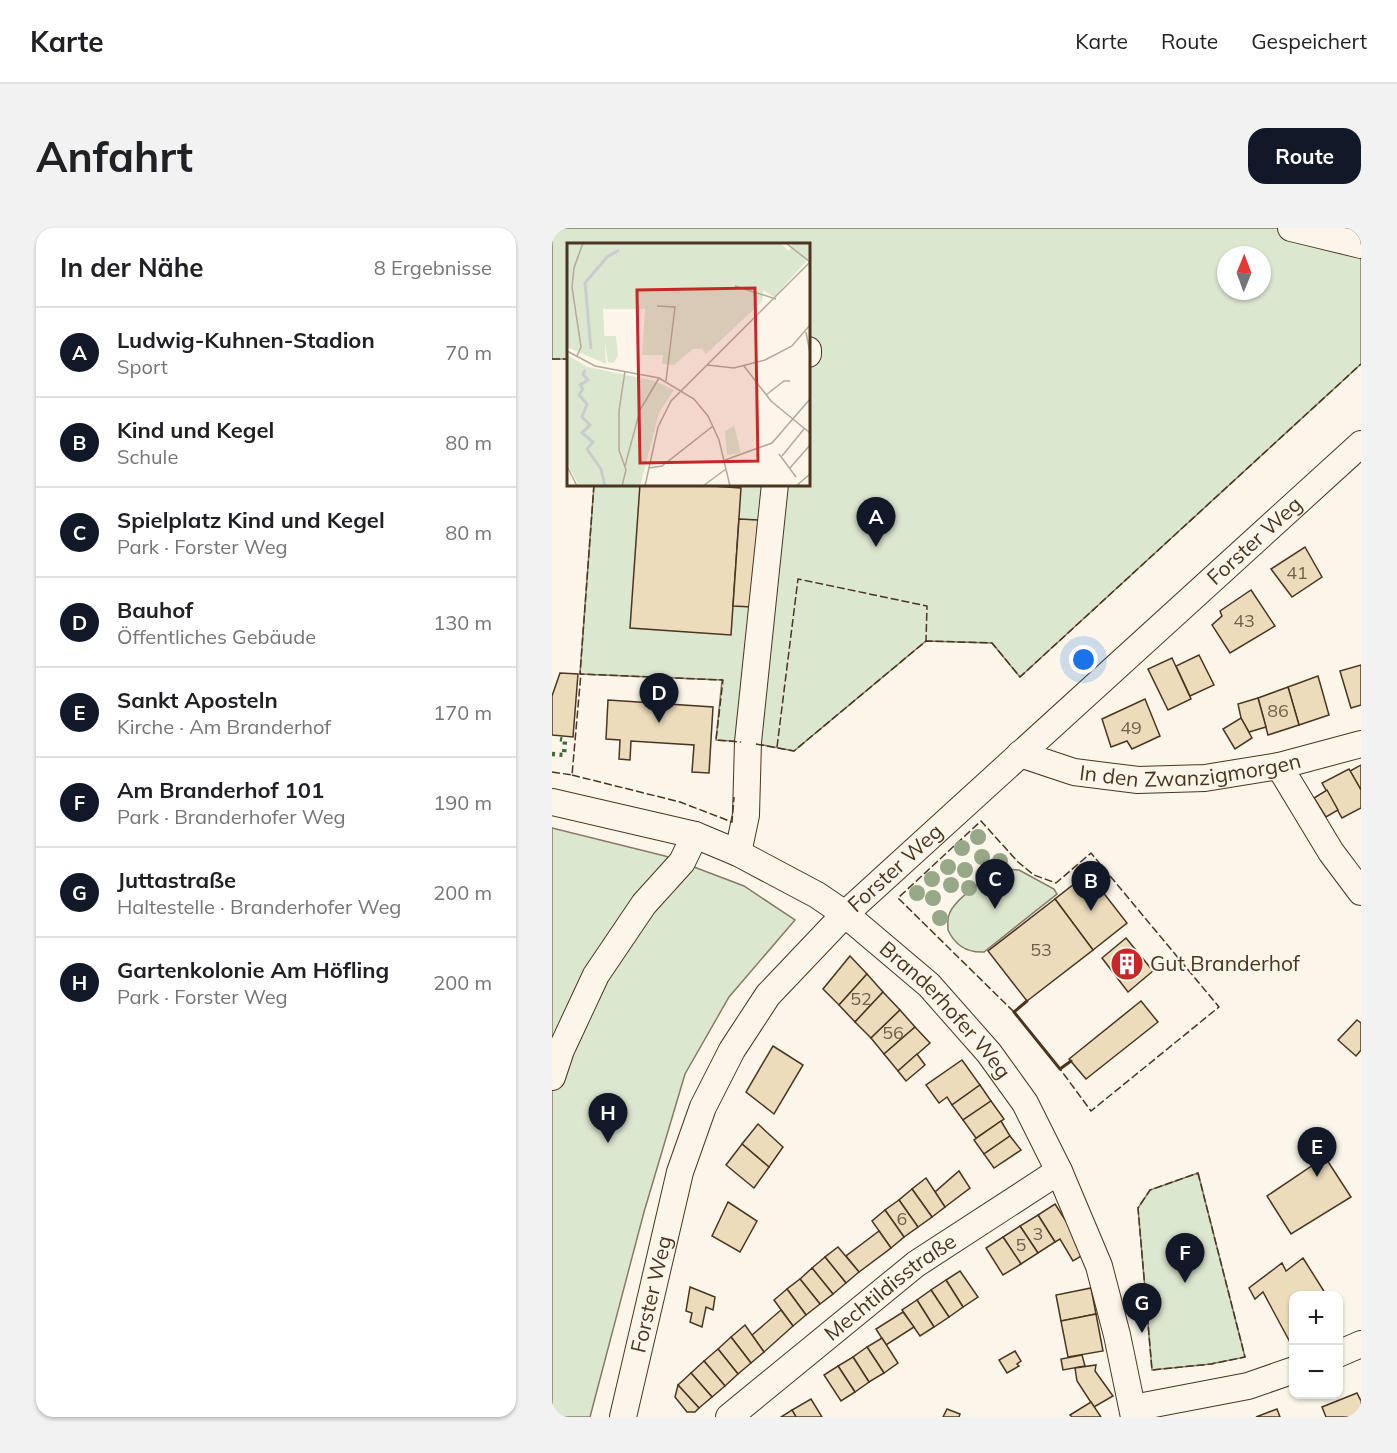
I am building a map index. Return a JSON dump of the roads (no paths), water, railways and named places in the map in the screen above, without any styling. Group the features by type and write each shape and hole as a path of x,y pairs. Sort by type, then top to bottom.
{"street":[{"path":"1291,228 1361,245"},
{"name":"Forster Weg","path":"623,1417 680,1172 704,1107 732,1050 768,995 845,914 1361,444"},
{"path":"738,853 746,815 748,742 775,486"},
{"name":"In den Zwanzigmorgen","path":"1020,754 1074,772 1138,780 1205,778 1279,766 1361,744"},
{"path":"1279,766 1331,852 1361,891"},
{"name":"Branderhofer Weg","path":"552,802 695,835 738,853 817,895 845,914 929,985 989,1053 1025,1103 1059,1171 1099,1266 1133,1412"},
{"path":"552,1077 561,1050 596,975 644,904 682,862 695,835"},
{"name":"Mechtildisstraße","path":"729,1417 916,1264 1059,1171"},
{"path":"1343,1352 1361,1344"},
{"path":"1133,1412 1248,1386 1289,1371"}],"place":[{"name":"Ludwig-Kuhnen-Stadion","path":"876,547"},
{"name":"Bauhof","path":"659,723"},
{"name":"Spielplatz Kind und Kegel","path":"995,909"},
{"name":"Kind und Kegel","path":"1091,911"},
{"name":"Gut Branderhof","path":"1127,964"},
{"name":"Gartenkolonie Am Höfling","path":"608,1143"},
{"name":"Sankt Aposteln","path":"1317,1177"},
{"name":"Am Branderhof 101","path":"1185,1283"},
{"name":"Juttastraße","path":"1142,1333"}]}
